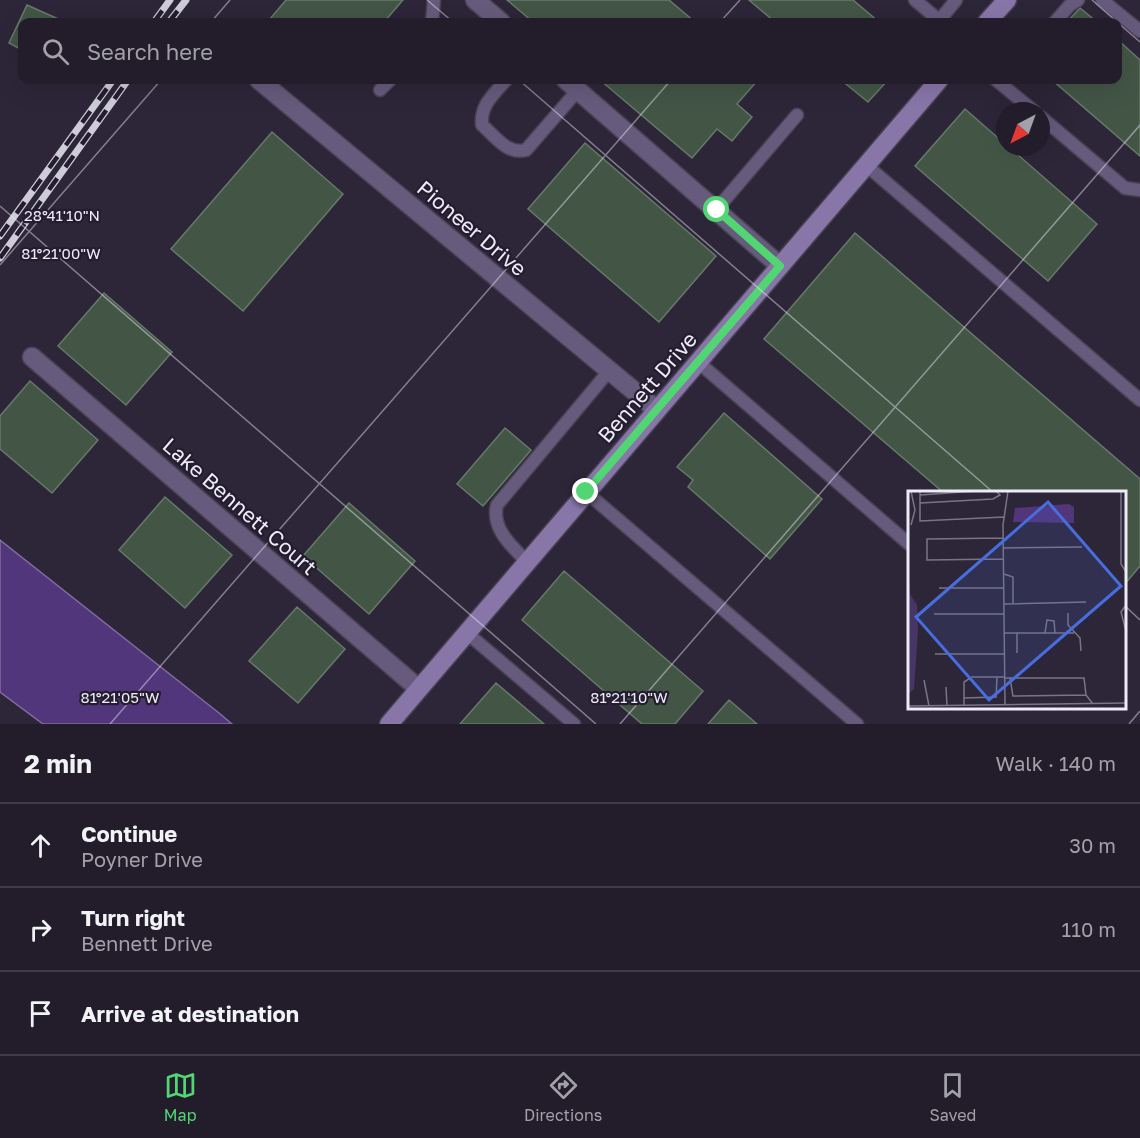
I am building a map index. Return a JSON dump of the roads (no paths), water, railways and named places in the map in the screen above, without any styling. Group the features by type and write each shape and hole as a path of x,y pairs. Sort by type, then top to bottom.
{"street":[{"path":"475,0 496,18"},
{"path":"991,18 1007,0"},
{"name":"Pioneer Drive","path":"264,84 657,410"},
{"name":"Bennett Drive","path":"389,724 936,84"},
{"path":"572,85 780,266"},
{"name":"Lake Bennett Court","path":"32,357 419,688"}],"lane":[{"path":"432,18 434,0"},
{"path":"915,0 935,18"},
{"path":"943,18 956,0"},
{"path":"1058,18 1078,0"},
{"path":"1102,0 1140,31"},
{"path":"380,90 386,84"},
{"path":"502,84 488,100 481,114 482,125 510,150 518,152 525,150 572,85"},
{"path":"1005,84 1024,102"},
{"path":"717,210 796,115"},
{"path":"1050,125 1125,188 1140,190"},
{"path":"866,165 1140,400"},
{"path":"698,362 908,543"},
{"path":"527,562 497,526 495,516 497,505 609,371"},
{"path":"586,492 857,724"},
{"path":"467,633 574,724"}],"railway":[{"path":"157,18 170,0"},
{"path":"172,18 186,0"},
{"path":"0,236 110,84"},
{"path":"0,258 125,84"}]}
